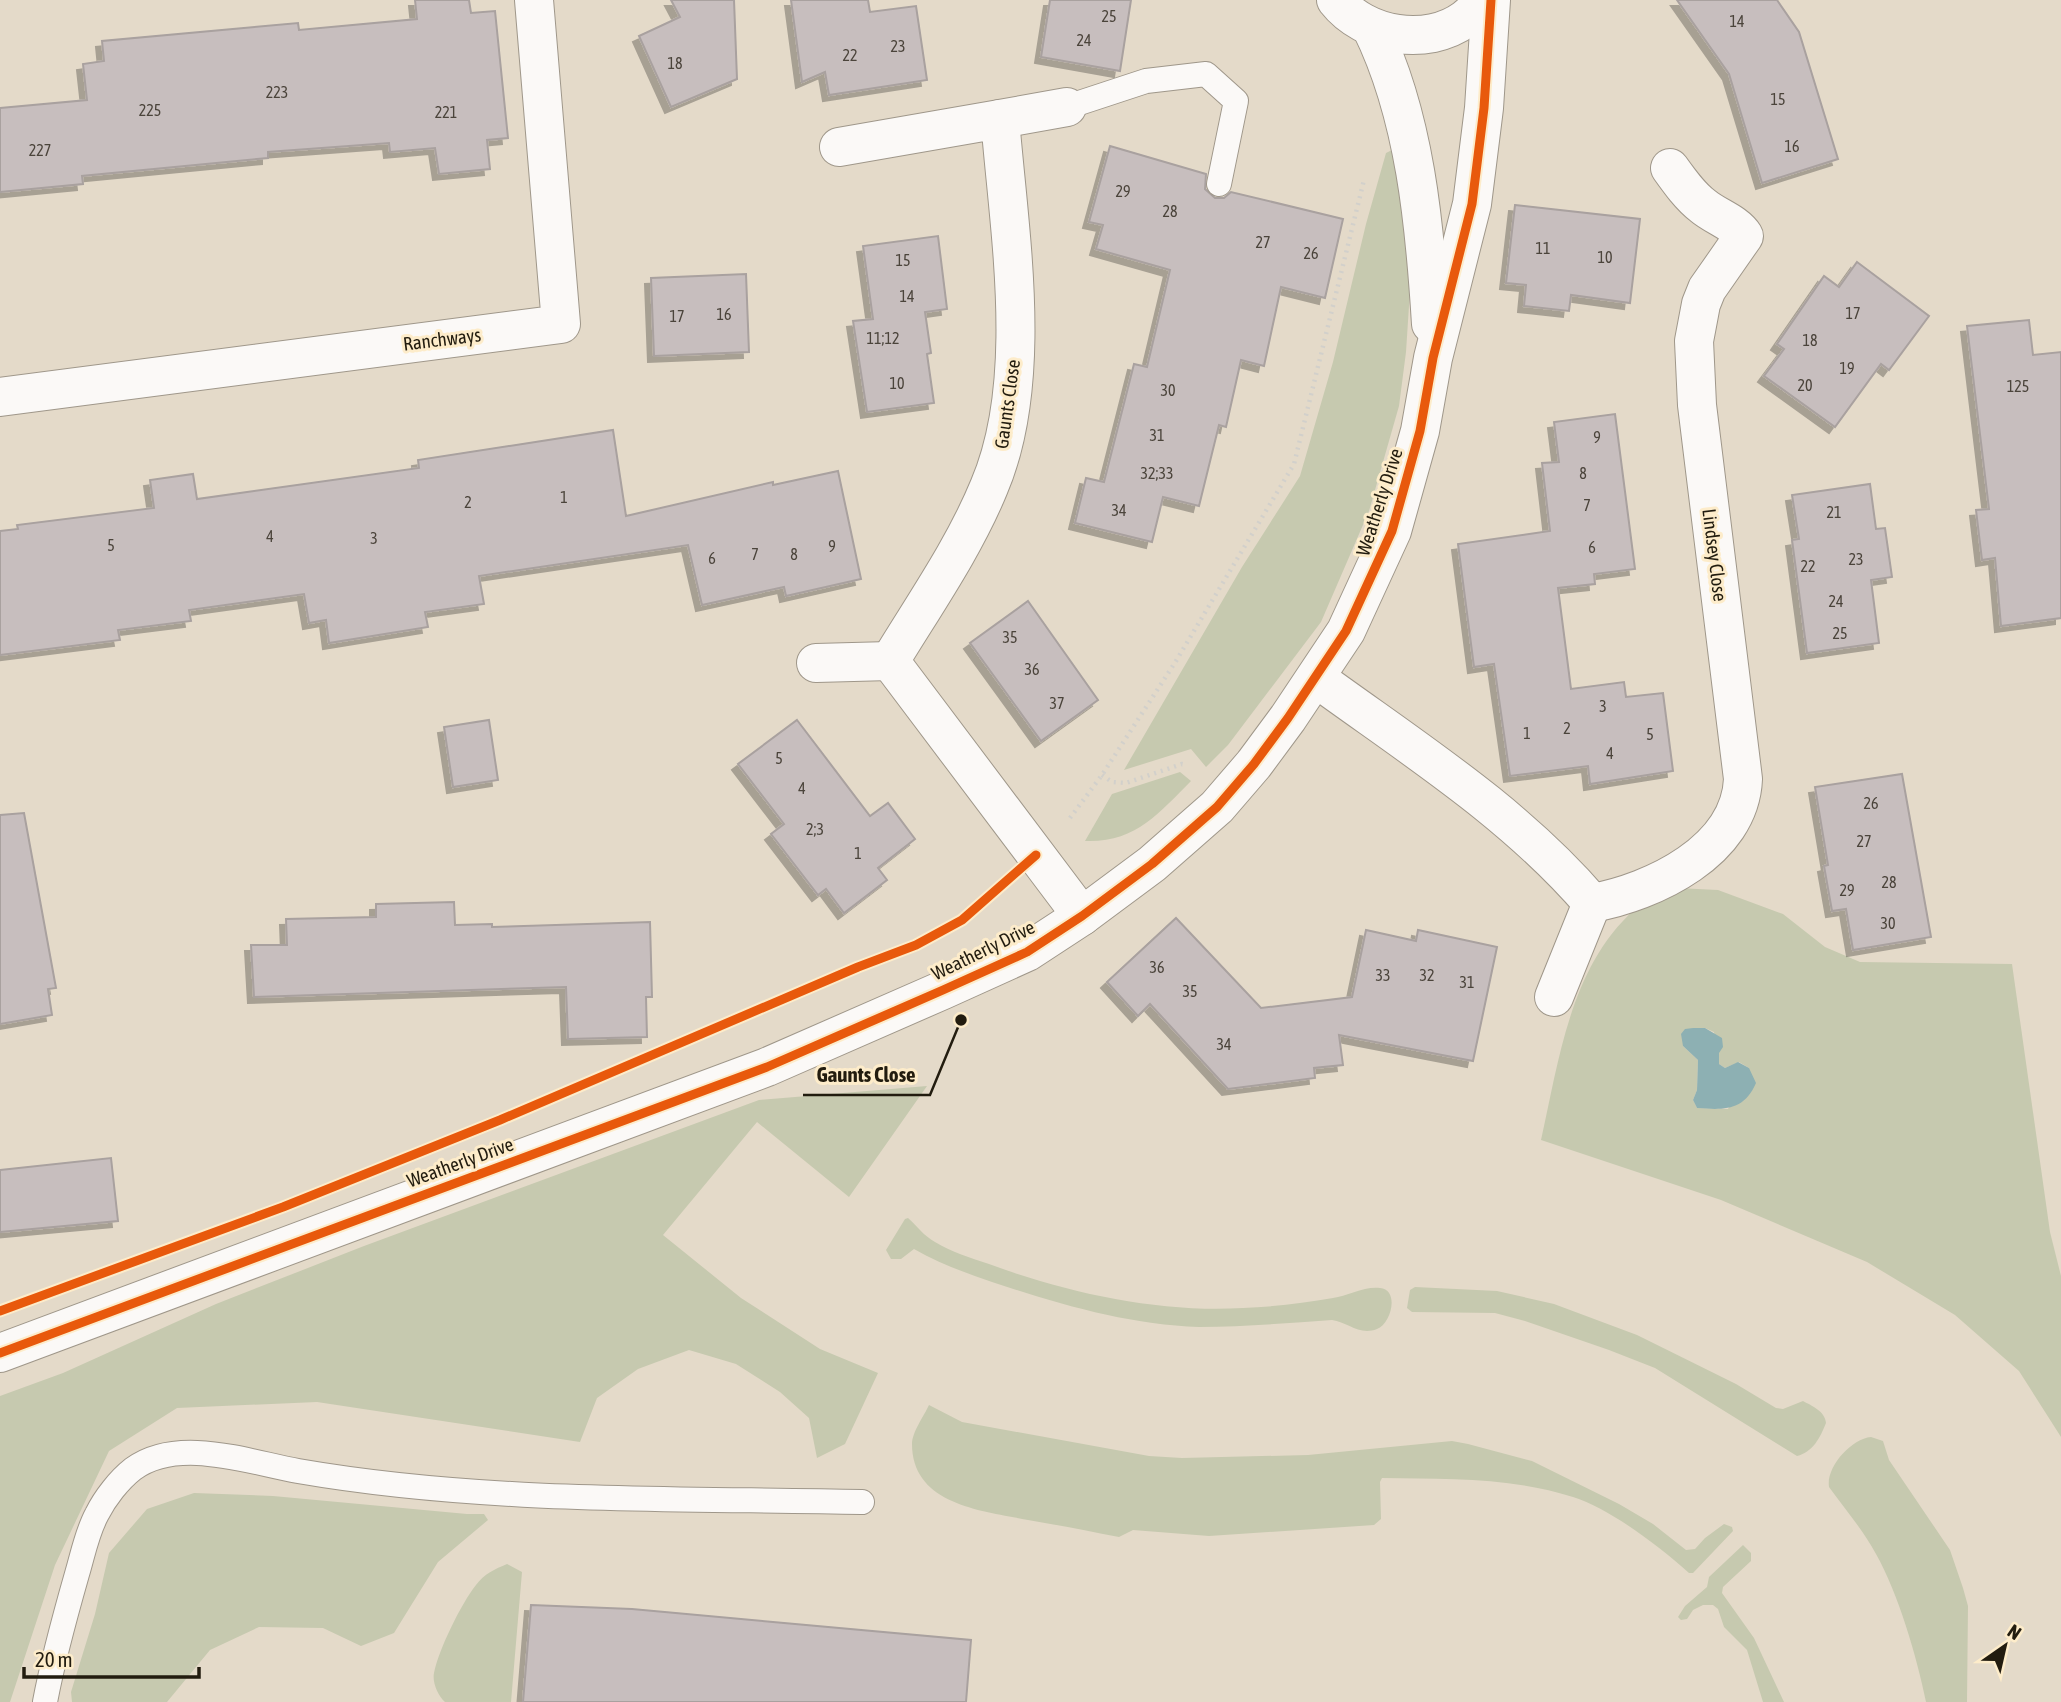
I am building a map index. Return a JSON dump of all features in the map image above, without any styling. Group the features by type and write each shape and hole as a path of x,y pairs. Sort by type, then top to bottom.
{"street":[{"name":"Ranchways","path":"0,397 561,324 534,0"},
{"path":"1336,0 1371,27 1418,35 1464,20 1486,0"},
{"name":"Weatherly Drive","path":"0,1353 767,1067 1027,952 1082,916 1152,864 1217,807 1254,765 1346,631 1392,531 1420,431 1433,358 1472,204 1484,108 1491,0"},
{"name":"Weatherly Drive","path":"1371,27 1393,78 1405,126 1421,218 1433,358"},
{"path":"839,147 1067,107"},
{"name":"Gaunts Close","path":"890,661 979,508 998,464 1006,432 1015,330 1014,285 1000,119"},
{"name":"Lindsey Close","path":"1592,903 1642,891 1684,869 1713,843 1728,823 1740,802 1742,790 1697,405 1694,341 1701,304 1707,289 1744,236 1739,229 1695,198 1670,168"},
{"path":"816,663 890,661 1082,916"},
{"path":"1316,678 1502,814 1566,873 1592,903 1554,997"}],"lane":[{"path":"1067,107 1146,81 1206,74 1236,101 1219,184"},
{"path":"45,1702 73,1587 97,1513 108,1496 133,1469 167,1454 202,1453 361,1482 453,1491 862,1502"}],"path":[{"path":"1036,855 1073,814 1102,775 1176,661 1294,464 1371,146 1405,126"},
{"path":"1102,775 1112,782 1126,783 1185,764 1217,807"}],"green space":[{"path":"1396,148 1411,275 1399,406 1369,511 1321,622 1228,745 1206,767 1191,749 1124,770 1242,567 1300,476 1333,362 1386,153"},
{"path":"1180,772 1191,781 1168,805 1144,824 1118,837 1085,841 1112,794"},
{"path":"1677,888 1718,890 1783,914 1825,947 1860,962 2012,964 2050,1232 2061,1276 2061,1437 2019,1371 1955,1315 1867,1262 1721,1200 1541,1140 1561,1047 1581,987 1595,959 1612,933 1638,906","holes":["1693,1028 1705,1028 1714,1032 1719,1064 1725,1068 1739,1062 1749,1068 1728,1109 1697,1108 1693,1100 1697,1090 1698,1060 1683,1046"]},
{"path":"927,1086 849,1197 757,1122 663,1235 741,1298 820,1349 878,1373 845,1444 817,1458 809,1418 780,1392 736,1364 689,1350 638,1369 597,1398 580,1442 317,1402 177,1408 109,1451 55,1565 10,1702 0,1702 0,1396 63,1373 216,1304 364,1246 759,1100"},
{"path":"908,1218 931,1240 948,1249 1050,1284 1114,1299 1179,1307 1243,1308 1322,1300 1380,1288 1390,1295 1391,1307 1382,1326 1371,1331 1359,1330 1332,1320 1199,1327 1120,1318 992,1282 914,1249 901,1259 891,1259 886,1250"},
{"path":"1415,1287 1497,1291 1554,1304 1637,1335 1736,1384 1776,1408 1783,1409 1803,1401 1821,1412 1826,1423 1812,1448 1797,1456 1655,1368 1609,1350 1495,1313 1412,1312 1407,1308 1410,1290"},
{"path":"929,1405 962,1422 1149,1456 1182,1458 1308,1455 1452,1441 1532,1461 1619,1504 1653,1524 1686,1550 1695,1549 1724,1524 1732,1527 1733,1531 1693,1573 1689,1573 1619,1519 1573,1497 1502,1482 1382,1478 1381,1519 1374,1525 1209,1536 1133,1530 1119,1537 991,1513 953,1502 937,1492 924,1480 915,1464 912,1444 916,1429"},
{"path":"1871,1437 1883,1441 1889,1460 1950,1550 1968,1606 1967,1702 1926,1702 1906,1626 1892,1587 1865,1536 1829,1487 1831,1471 1841,1455 1856,1443"},
{"path":"194,1493 273,1496 484,1514 488,1520 438,1562 394,1633 361,1646 323,1628 259,1627 210,1650 167,1702 72,1702 71,1692 95,1614 109,1553 147,1509"},
{"path":"1743,1545 1751,1553 1751,1561 1723,1587 1722,1593 1754,1638 1784,1702 1763,1702 1747,1650 1724,1627 1718,1609 1713,1605 1703,1605 1693,1610 1687,1619 1681,1620 1678,1617 1685,1606 1707,1587 1709,1577"},
{"path":"507,1564 522,1572 511,1702 445,1702 436,1689 434,1677 446,1640 476,1585 486,1575"}],"water":[{"path":"1705,1028 1722,1038 1719,1064 1725,1068 1738,1062 1749,1068 1756,1083 1746,1099 1739,1104 1716,1109 1697,1108 1693,1100 1697,1090 1698,1060 1683,1046 1681,1034 1685,1029"}],"building":[{"path":"415,0 469,0 471,13 495,11 508,138 487,140 490,169 439,174 435,148 390,152 389,143 268,152 268,158 82,176 83,184 0,192 0,108 87,100 83,64 104,61 102,41 298,23 299,30 417,19"},
{"path":"671,0 734,0 737,79 671,107 639,36 680,17"},
{"path":"791,0 868,0 870,12 916,6 927,80 829,95 825,72 802,82"},
{"path":"1050,0 1131,0 1120,71 1041,57"},
{"path":"1677,0 1777,0 1799,32 1838,159 1762,183 1729,74"},
{"path":"1110,146 1206,174 1205,189 1215,198 1224,198 1231,192 1343,219 1325,298 1281,287 1264,366 1241,360 1226,427 1219,425 1199,506 1163,497 1152,542 1075,523 1086,478 1104,482 1134,364 1147,367 1170,270 1096,249 1103,225 1089,222"},
{"path":"1515,205 1640,219 1630,303 1571,295 1569,311 1524,306 1526,285 1506,283"},
{"path":"938,236 947,309 925,312 931,353 927,354 934,403 867,412 853,321 873,319 863,246"},
{"path":"1857,262 1929,316 1889,370 1881,364 1835,427 1764,376 1784,349 1777,344 1824,276 1839,287"},
{"path":"746,274 749,352 654,356 651,278"},
{"path":"2029,320 2033,355 2061,352 2061,618 2001,626 1995,558 1982,560 1976,510 1989,509 1967,326"},
{"path":"1615,414 1635,569 1594,574 1595,584 1558,588 1571,689 1624,682 1626,697 1663,693 1673,771 1590,784 1588,766 1510,776 1494,664 1474,667 1458,544 1550,531 1542,463 1559,462 1554,422"},
{"path":"613,430 626,516 773,482 773,485 838,471 861,579 786,596 784,587 702,605 688,545 479,576 484,604 425,612 428,627 329,643 326,620 309,623 304,594 189,610 191,621 118,630 120,640 0,655 0,531 18,529 17,525 154,508 150,480 193,474 197,499 419,468 418,460"},
{"path":"1870,484 1876,529 1885,528 1892,577 1871,580 1879,643 1807,653 1792,540 1799,539 1792,495"},
{"path":"1028,601 1098,700 1041,741 970,643"},
{"path":"489,720 498,780 453,787 444,727"},
{"path":"797,720 870,816 888,803 915,839 878,868 887,880 844,913 826,889 818,895 771,834 784,824 738,764"},
{"path":"1902,774 1931,937 1853,950 1846,909 1832,911 1824,866 1828,865 1815,787"},
{"path":"24,813 56,988 48,989 52,1015 0,1024 0,815"},
{"path":"454,902 455,925 492,924 492,927 650,922 652,997 646,997 647,1037 568,1039 566,987 254,997 251,945 287,945 286,919 376,917 376,904"},
{"path":"1176,918 1261,1008 1352,997 1366,930 1416,941 1418,930 1497,947 1473,1061 1339,1035 1343,1065 1314,1068 1315,1078 1228,1089 1150,1004 1138,1016 1107,982"},
{"path":"111,1158 118,1221 0,1232 0,1170"},
{"path":"531,1605 632,1609 971,1640 966,1702 523,1702"}],"cycle path":[{"path":"0,1353 767,1067 943,990 1027,952 1082,916 1152,864 1217,807 1254,764 1288,718 1346,631 1392,531 1420,431 1433,358 1472,204 1484,108 1491,0"},
{"path":"0,1311 283,1207 500,1120 858,967 916,945 962,920 1036,855"}],"place":[{"name":"Gaunts Close","path":"961,1020"}]}
